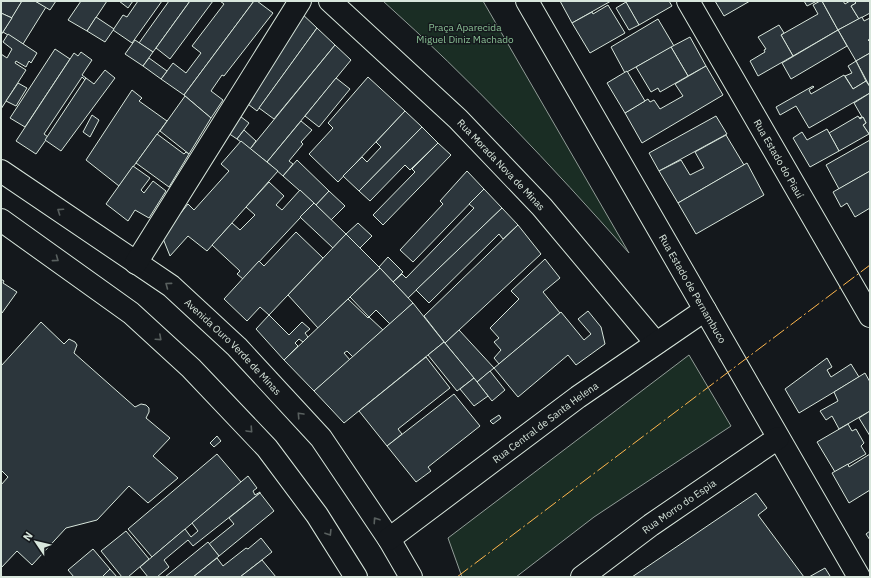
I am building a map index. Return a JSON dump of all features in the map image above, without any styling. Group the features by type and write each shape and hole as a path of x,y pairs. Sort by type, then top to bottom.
{"street":[{"path":"136,262 300,1"},
{"name":"Rua Morada Nova de Minas","path":"330,1 458,119 537,201 656,343"},
{"name":"Rua Estado de Pernambuco","path":"527,1 859,577"},
{"name":"Rua Estado do Piauí","path":"688,1 870,316"},
{"name":"Avenida Ouro Verde de Minas","path":"1,171 171,286 238,347 321,438 389,539 411,577"},
{"path":"1,220 131,314 191,368 266,448 318,515 348,574"},
{"name":"Rua Central de Santa Helena","path":"389,539 578,397 704,310"},
{"name":"Rua Morro do Espia","path":"582,577 651,525 778,438"}],"green space":[{"name":"Praça Aparecida Miguel Diniz Machado","path":"383,1 483,1 629,253 479,92"},
{"path":"689,355 731,426 594,517 516,577 462,577 448,538"}],"building":[{"path":"1,1 22,1 12,18 1,13"},
{"path":"22,1 35,1 46,7 23,44 3,32"},
{"path":"35,1 56,1 50,10"},
{"path":"81,1 107,1 87,31 68,20"},
{"path":"119,1 133,1 128,8"},
{"path":"138,1 162,1 132,43 113,30 123,15 127,17"},
{"path":"169,1 190,1 153,52 139,43"},
{"path":"190,1 213,1 170,59 156,48"},
{"path":"220,1 254,1 184,95 161,79 173,63 186,73 201,53 192,46 224,4"},
{"path":"254,1 257,1 273,13 224,76 222,75 211,91 223,100 211,118 184,95"},
{"path":"560,1 611,1 572,23"},
{"path":"625,1 669,1 672,6 639,25"},
{"path":"715,1 750,1 724,16"},
{"path":"804,1 817,1 807,6"},
{"path":"822,1 838,30 793,56 781,35 818,14 813,5"},
{"path":"822,1 843,1 845,4 850,1 854,1 856,3 851,6 859,19 838,30"},
{"path":"854,1 870,1 870,13 859,19 851,6 856,3"},
{"path":"626,2 639,25 629,30 616,8"},
{"path":"608,5 625,33 590,53 572,23 592,12 593,14"},
{"path":"299,11 317,28 257,111 244,101"},
{"path":"1,13 12,18 1,35"},
{"path":"96,17 114,29 105,42 87,31"},
{"path":"862,17 864,21 870,18 870,39 868,40 870,42 870,53 856,61 838,30"},
{"path":"658,19 674,46 625,73 611,47"},
{"path":"779,25 784,33 781,35 793,56 758,76 750,61 765,52 764,50 766,49 758,37"},
{"path":"317,28 335,45 274,119 259,108"},
{"path":"838,30 847,46 791,79 782,63"},
{"path":"8,34 37,53 31,63 29,61 26,67 16,61 15,63 26,70 1,109 1,54 7,58 12,49 3,42"},
{"path":"690,37 706,66 688,76 671,47"},
{"path":"135,40 153,52 143,66 125,54"},
{"path":"335,45 351,60 267,162 250,149"},
{"path":"671,47 688,76 660,92 658,88 651,92 636,67"},
{"path":"55,49 70,59 25,127 10,118"},
{"path":"81,52 92,60 82,75 86,78 85,80 82,77 44,134 48,137 36,154 16,141 74,53 78,56"},
{"path":"870,53 870,87 856,61"},
{"path":"149,58 167,71 161,79 143,66"},
{"path":"856,61 866,81 853,89 845,76 852,73 848,66"},
{"path":"706,66 723,95 642,143 625,113 648,99 650,102 654,100 660,109 683,96 675,84"},
{"path":"105,70 115,78 61,151 45,140 86,78 94,84"},
{"path":"627,71 645,101 625,113 607,83"},
{"path":"844,75 853,89 866,81 870,87 870,93 809,128 796,106 780,115 776,107 813,86 814,87 809,90 811,94"},
{"path":"368,77 405,111 338,182 309,154 333,128 328,123"},
{"path":"336,78 350,89 319,127 305,116"},
{"path":"18,83 27,88 16,106 6,101"},
{"path":"132,90 142,98 139,101 167,121 119,186 86,160"},
{"path":"870,93 869,134 863,125 866,123 863,117 860,119 859,118 862,117 854,103"},
{"path":"185,96 211,118 189,154 160,131"},
{"path":"405,111 422,127 359,191 343,176 362,157 367,162 381,147 376,142"},
{"path":"236,113 249,123 237,139 225,131"},
{"path":"92,115 99,120 90,137 83,132"},
{"path":"716,116 727,134 659,171 649,153"},
{"path":"858,116 860,119 863,117 866,123 863,125 869,134 839,151 829,133"},
{"path":"301,121 312,130 301,142 303,144 289,161 293,164 283,176 267,162"},
{"path":"422,127 438,143 410,170 405,165 370,201 359,191"},
{"path":"827,129 839,151 810,167 793,138 802,132 807,140"},
{"path":"244,130 256,141 250,149 237,139"},
{"path":"157,134 184,154 186,152 189,154 169,187 136,163"},
{"path":"726,135 744,165 678,203 659,171 681,160 690,175 704,168 695,152"},
{"path":"870,140 870,171 839,189 826,165"},
{"path":"241,141 278,171 207,251 188,236 170,256 162,236 188,204 194,210 229,171 221,164"},
{"path":"438,143 451,155 383,225 373,215 415,172 412,169"},
{"path":"297,160 329,191 316,205 283,176"},
{"path":"747,163 764,195 696,234 678,203"},
{"path":"133,166 150,178 141,190 144,193 153,181 166,191 149,218 135,210 128,221 106,204"},
{"path":"467,171 484,189 413,262 400,250 443,204 440,201"},
{"path":"870,171 870,208 855,217 847,203 841,207 833,192"},
{"path":"269,182 284,196 276,205 282,210 300,190 314,203 243,279 237,274 240,271 212,245 232,223 240,230 255,215 246,207"},
{"path":"484,189 502,208 408,298 393,282 402,274 406,278 474,208 469,204"},
{"path":"329,191 345,206 331,220 316,205"},
{"path":"314,203 346,234 333,248 300,217"},
{"path":"502,208 518,225 503,239 499,234 429,303 416,290"},
{"path":"358,223 372,236 360,248 346,234"},
{"path":"518,225 541,254 445,343 424,316"},
{"path":"296,232 323,258 269,315 260,307 247,321 224,299 259,261 264,266"},
{"path":"346,234 380,268 318,328 288,295"},
{"path":"388,257 403,272 393,282 379,267"},
{"path":"545,259 560,278 543,292 560,313 499,364 494,358 501,350 494,342 499,338 490,328 519,299 511,291"},
{"path":"380,268 413,303 390,324 376,310 369,317 350,297"},
{"path":"1,279 4,281 3,283 17,292 2,313 1,312"},
{"path":"348,299 383,330 353,357 347,351 344,353 350,360 314,391 284,360"},
{"path":"413,303 444,342 344,423 314,391"},
{"path":"588,311 601,327 605,344 576,365 568,355 518,397 494,368 561,312 584,340 591,334 578,319"},
{"path":"269,315 289,335 302,322 310,329 305,333 308,337 303,342 299,339 295,343 298,346 284,360 256,329"},
{"path":"41,322 64,344 69,339 75,342 77,345 74,353 135,407 141,404 146,405 149,408 146,418 170,438 153,456 178,478 148,503 129,486 97,520 66,528 32,565 17,551 1,568 1,485 8,477 1,470 1,366"},
{"path":"459,330 494,368 477,382 445,343"},
{"path":"444,342 474,378 457,391 428,355"},
{"path":"426,357 450,388 398,429 402,434 387,446 359,411"},
{"path":"827,358 832,367 827,370 831,377 851,364 859,377 799,413 785,389"},
{"path":"490,371 505,390 492,401 477,382"},
{"path":"865,373 870,382 870,411 839,429 832,416 826,420 820,411 838,401 834,392"},
{"path":"474,378 488,396 474,406 460,389"},
{"path":"454,394 480,426 428,467 431,471 416,482 387,446"},
{"path":"870,411 870,436 859,418"},
{"path":"499,415 501,418 493,424 490,421"},
{"path":"848,424 852,431 856,429 864,443 861,446 866,454 835,472 817,442"},
{"path":"217,436 221,441 214,447 210,443"},
{"path":"217,454 241,482 152,557 128,529"},
{"path":"870,454 870,490 849,503 832,473 848,464 849,467"},
{"path":"248,476 257,488 253,491 255,495 260,493 193,546 188,540 164,560 169,567 157,577 148,577 140,567 185,529 191,537 198,531 192,523"},
{"path":"260,493 274,511 219,556 209,544 234,524 229,518"},
{"path":"756,493 767,508 758,515 804,577 632,577"},
{"path":"126,531 149,559 128,577 122,577 101,551"},
{"path":"870,531 870,540 866,534"},
{"path":"261,538 272,552 240,577 193,577 217,558 223,566"},
{"path":"208,542 219,556 193,577 165,577"},
{"path":"93,549 110,569 102,577 74,577 68,570"},
{"path":"262,560 276,577 240,577"},
{"path":"825,568 830,576 829,577 809,577"},
{"path":"110,569 117,577 102,577"}],"power":[{"path":"457,577 870,265"}]}
